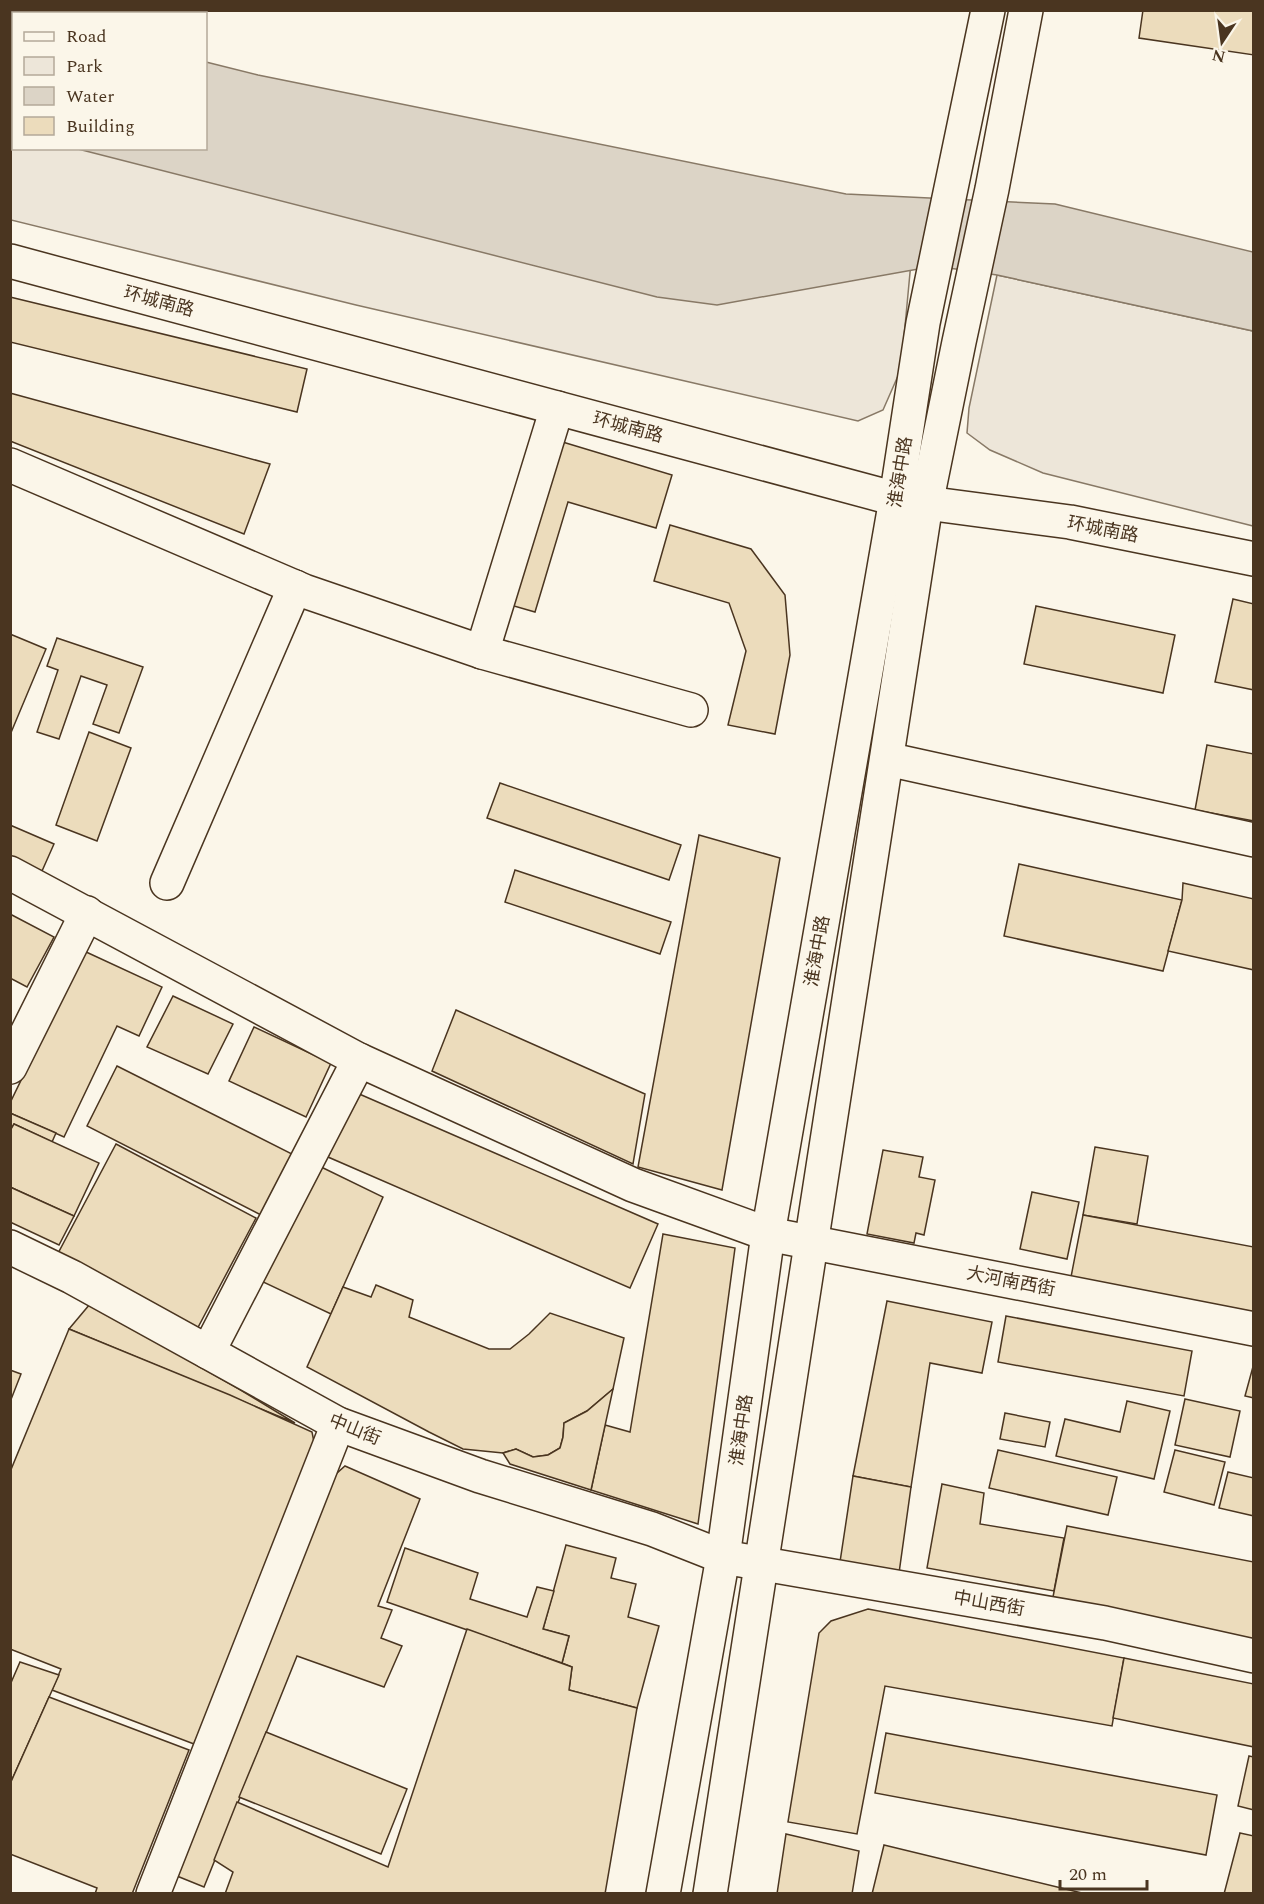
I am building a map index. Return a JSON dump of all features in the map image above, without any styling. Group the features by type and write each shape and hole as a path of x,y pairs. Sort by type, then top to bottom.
{"street":[{"name":"淮海中路","path":"710,1893 887,759 911,502 923,323 988,10"},
{"name":"淮海中路","path":"663,1893 723,1557 768,1234 911,502 959,342 993,189 1026,10"},
{"name":"环城南路","path":"10,261 911,502 1070,522 1254,559"},
{"path":"482,652 557,408"},
{"path":"10,465 295,586 482,652 691,710"},
{"path":"167,883 295,586"},
{"path":"887,759 1254,840"},
{"name":"大河南西街","path":"10,873 359,1060 633,1185 768,1234 1254,1329"},
{"path":"10,1066 87,913"},
{"path":"208,1352 359,1060"},
{"name":"中山街","path":"10,1247 72,1277 338,1424 480,1476 652,1528 723,1557"},
{"path":"153,1893 338,1424"},
{"name":"中山西街","path":"723,1557 1105,1623 1254,1656"}],"green space":[{"path":"10,118 12,119 12,150 135,150 911,262 901,369 883,410 858,421 356,305 11,220"},
{"path":"997,275 1253,331 1253,526 1043,473 990,450 967,433 969,408"}],"water":[{"path":"11,13 12,132 10,131"},
{"path":"207,62 258,75 846,194 1055,204 1253,252 1253,331 997,275 935,266 717,305 657,297 82,150 207,150"}],"building":[{"path":"1143,10 1254,10 1254,55 1139,38"},
{"path":"10,297 307,369 297,412 10,342"},
{"path":"10,393 270,464 244,534 10,441"},
{"path":"556,440 672,475 656,528 568,502 535,612 507,604"},
{"path":"670,525 751,549 785,595 790,655 775,734 728,725 746,651 729,603 654,581"},
{"path":"1233,599 1254,604 1254,690 1215,682"},
{"path":"1036,606 1175,635 1163,693 1024,664"},
{"path":"10,634 46,649 10,735"},
{"path":"57,638 143,667 119,733 93,724 107,685 81,676 59,739 37,732 58,670 47,666"},
{"path":"89,732 131,748 97,841 56,825"},
{"path":"1207,745 1254,754 1254,821 1195,810"},
{"path":"500,783 681,845 669,880 487,818"},
{"path":"10,825 54,844 42,871 10,857"},
{"path":"699,835 780,858 722,1190 638,1167"},
{"path":"1019,864 1182,900 1163,971 1004,936"},
{"path":"515,870 671,922 660,954 505,902"},
{"path":"1183,883 1254,899 1254,970 1168,951 1182,900"},
{"path":"10,914 54,937 27,987 10,978"},
{"path":"84,951 162,987 139,1036 117,1026 64,1137 10,1113 10,1103"},
{"path":"173,996 233,1024 208,1074 147,1047"},
{"path":"456,1010 645,1094 633,1164 432,1071"},
{"path":"254,1027 331,1063 306,1117 229,1081"},
{"path":"117,1066 292,1154 261,1215 87,1126"},
{"path":"357,1093 658,1224 630,1288 328,1157"},
{"path":"10,1113 56,1133 52,1142 14,1124 10,1131"},
{"path":"14,1124 99,1163 74,1216 10,1187 10,1131"},
{"path":"116,1144 256,1218 195,1333 55,1259"},
{"path":"1095,1147 1148,1156 1137,1224 1083,1215"},
{"path":"883,1150 923,1157 919,1177 935,1180 924,1235 916,1233 914,1243 867,1234"},
{"path":"315,1164 383,1197 331,1314 261,1281"},
{"path":"10,1187 74,1216 59,1245 10,1222"},
{"path":"1032,1192 1079,1202 1067,1259 1020,1249"},
{"path":"1083,1215 1254,1247 1254,1312 1071,1277"},
{"path":"663,1234 735,1248 698,1524 591,1490 605,1425 630,1432"},
{"path":"376,1285 413,1300 409,1317 489,1349 510,1349 550,1313 624,1338 613,1389 587,1411 564,1423 560,1448 548,1455 533,1457 516,1449 503,1453 463,1449 307,1367 343,1287 371,1297"},
{"path":"887,1301 992,1322 982,1373 930,1363 911,1487 853,1476"},
{"path":"90,1304 239,1389 295,1423 69,1329"},
{"path":"1006,1316 1192,1351 1184,1396 998,1362"},
{"path":"69,1329 230,1395 312,1432 316,1452 309,1483 194,1744 52,1690 61,1669 10,1649 10,1472"},
{"path":"1254,1363 1254,1398 1245,1396"},
{"path":"10,1370 21,1374 10,1402"},
{"path":"613,1389 591,1490 510,1464 503,1453 516,1449 533,1457 548,1455 560,1448 564,1423 587,1411"},
{"path":"1185,1399 1240,1411 1230,1457 1175,1445"},
{"path":"1127,1401 1170,1411 1154,1479 1056,1456 1065,1419 1120,1432"},
{"path":"1005,1413 1050,1422 1045,1447 1000,1439"},
{"path":"998,1450 1117,1477 1108,1515 989,1488"},
{"path":"1175,1450 1225,1462 1214,1505 1164,1492"},
{"path":"345,1466 420,1499 378,1606 392,1610 381,1638 402,1646 384,1687 297,1656 204,1887 172,1874 336,1474"},
{"path":"1228,1472 1254,1478 1254,1516 1219,1508"},
{"path":"853,1476 911,1487 899,1573 840,1562"},
{"path":"942,1484 984,1493 980,1524 1064,1538 1054,1591 927,1568"},
{"path":"1067,1526 1254,1562 1254,1641 1052,1602"},
{"path":"566,1545 616,1558 611,1578 636,1584 628,1617 659,1626 637,1708 569,1690 572,1667 562,1663 569,1636 543,1629"},
{"path":"405,1548 478,1573 470,1599 527,1617 537,1587 554,1591 543,1629 569,1636 562,1663 387,1602"},
{"path":"868,1609 1124,1658 1112,1726 885,1686 857,1834 788,1822 819,1633 831,1621"},
{"path":"467,1629 572,1667 569,1690 637,1708 605,1894 225,1894 233,1872 214,1860 237,1802 388,1867"},
{"path":"1124,1658 1254,1684 1254,1747 1113,1718"},
{"path":"20,1662 59,1675 10,1784 10,1685"},
{"path":"49,1697 189,1750 132,1894 95,1894 97,1888 10,1854 10,1784"},
{"path":"266,1732 407,1789 381,1854 239,1797"},
{"path":"886,1733 1217,1795 1206,1855 875,1793"},
{"path":"1249,1756 1254,1757 1254,1810 1238,1806"},
{"path":"1240,1833 1254,1836 1254,1894 1224,1894"},
{"path":"786,1834 859,1851 852,1894 777,1894"},
{"path":"884,1845 1086,1894 872,1894"}]}
